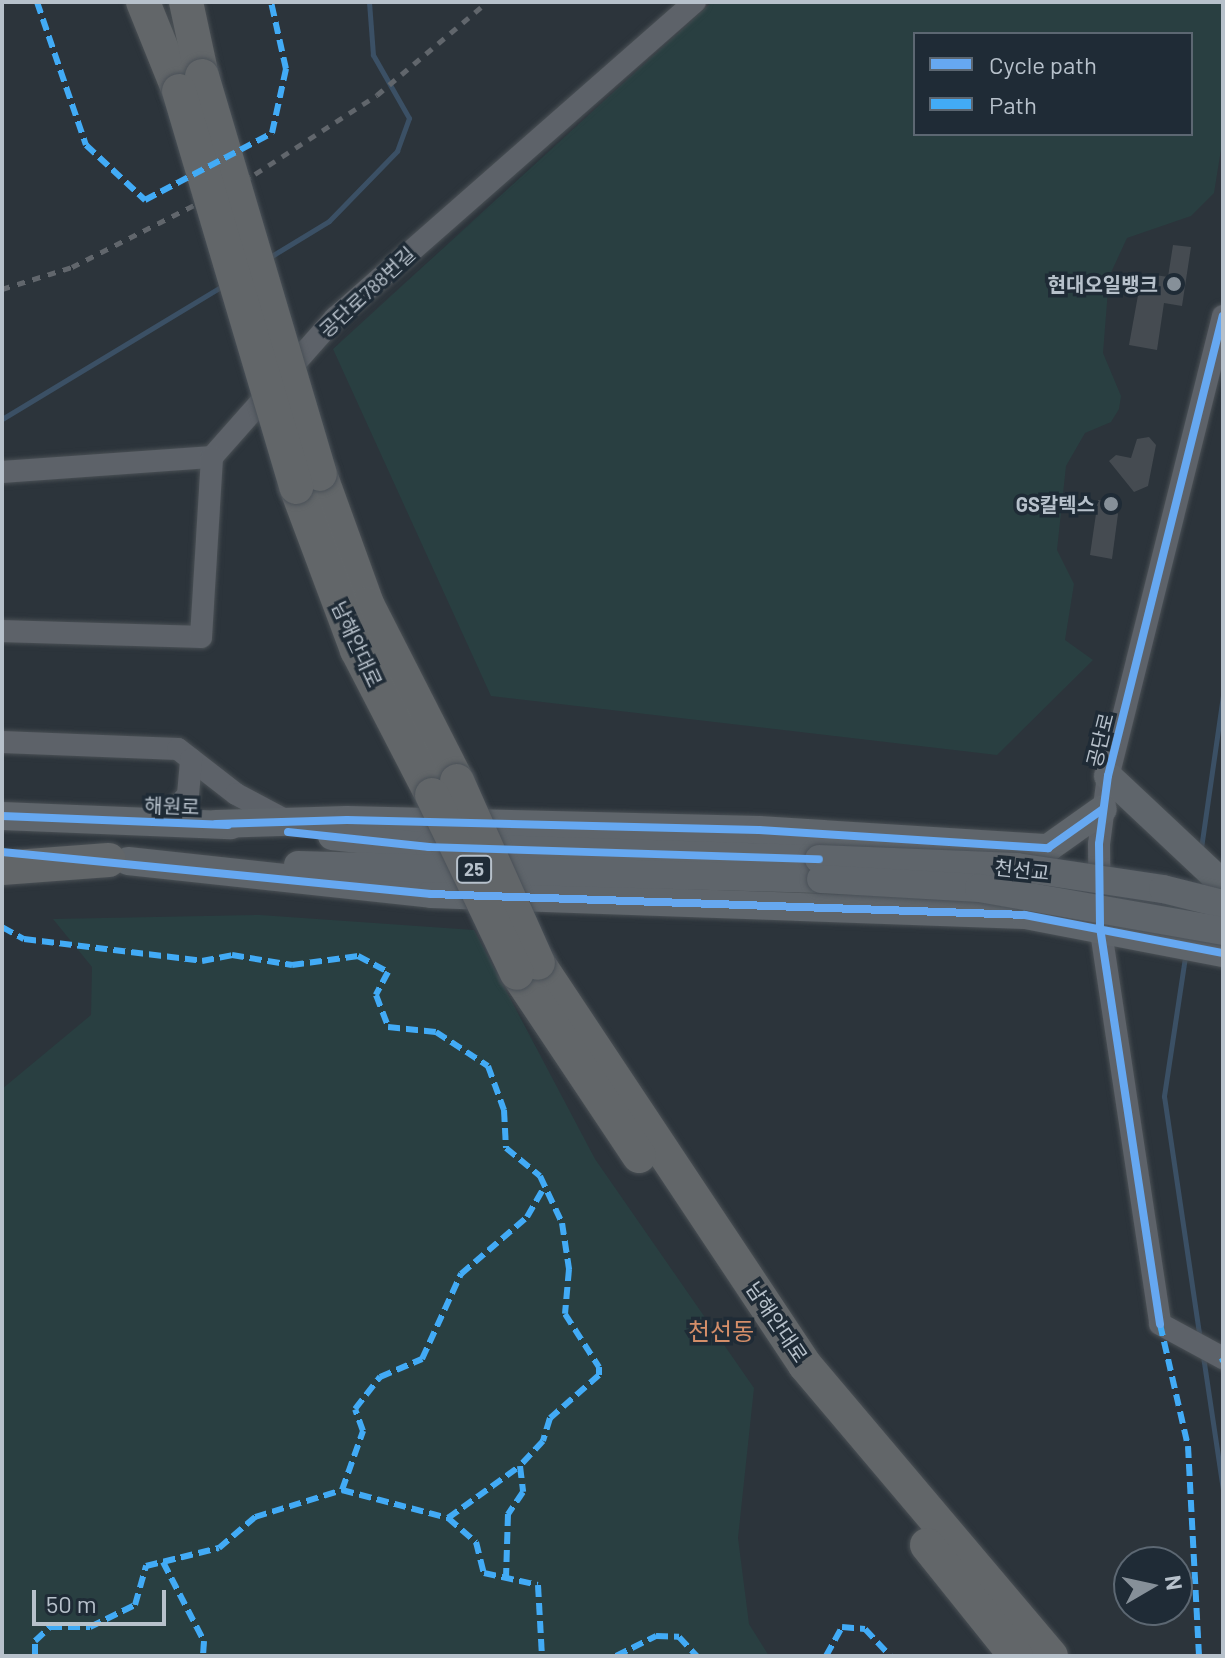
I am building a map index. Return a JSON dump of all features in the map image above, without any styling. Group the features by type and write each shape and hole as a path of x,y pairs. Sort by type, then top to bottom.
{"highway":[{"path":"143,2 190,84"},
{"path":"160,2 190,84"},
{"path":"186,2 190,84"},
{"name":"남해안대로","path":"190,84 357,650 445,788 528,968 722,1275 1016,1656"},
{"path":"2,868 118,861"},
{"name":"남해안대로","path":"528,968 805,1365 1051,1656"}],"main road":[{"path":"1119,784 1218,878"},
{"path":"216,824 287,821 759,830 1005,842 1048,848 1103,809"},
{"name":"해원로","path":"2,816 216,824 429,847 820,869"},
{"path":"981,912 1022,904 1037,891 1035,859 1005,842"},
{"name":"25","path":"2,852 118,861 820,869"},
{"path":"118,861 431,894 981,912 1220,945"},
{"name":"천선교","path":"820,869 1017,867 1223,904"},
{"name":"천선교","path":"820,869 979,888 1220,945"}],"street":[{"name":"공단로788번길","path":"212,457 335,318 695,2"},
{"name":"공단로","path":"1223,316 1119,784 1103,809 1113,928 1167,1328 1223,1358"},
{"path":"2,472 212,457 201,637 2,631"},
{"path":"2,742 163,746 191,759 287,821"},
{"path":"143,821 175,809 188,795 191,759"}],"green space":[{"path":"712,2 1223,2 1223,137 1214,193 1191,216 1127,238 1109,277 1103,353 1121,396 1119,409 1111,422 1085,433 1066,466 1057,550 1074,584 1065,640 1093,660 997,755 491,696 333,349"},
{"path":"260,915 474,930 595,1159 754,1388 738,1538 749,1624 769,1656 2,1656 2,1089 91,1015 92,967 53,919"}],"building":[{"path":"1173,245 1191,247 1182,306 1164,303 1157,350 1129,345 1142,273 1168,277"},
{"path":"1149,437 1156,445 1148,486 1134,492 1109,461 1116,455 1131,458 1137,439"},
{"path":"1098,500 1110,501 1118,514 1112,559 1090,555"}],"waterway":[{"path":"270,257 329,221 397,151 409,118 373,55 369,2"},
{"path":"2,419 224,285"},
{"path":"1201,848 1223,696"},
{"path":"1185,957 1164,1096 1200,1339"},
{"path":"1203,1356 1223,1490"}],"railway":[{"path":"2,289 72,267 255,174 377,95 487,2"}],"marked path":[{"path":"37,2 86,145 145,200 272,133 286,69 271,2"},
{"path":"2,927 24,939 202,961 232,955 292,965 358,956 388,972 376,995 388,1027 436,1032 488,1066 504,1110 506,1148 540,1176 562,1223 569,1269 565,1314 599,1367 599,1375 550,1418 543,1441 520,1466 523,1492 508,1514 506,1578"},
{"path":"342,1490 363,1431 355,1409 380,1377 422,1359 461,1274 527,1217 542,1191"},
{"path":"1160,1324 1188,1446 1199,1656"},
{"path":"1222,1358 1223,1362"},
{"path":"448,1518 520,1466"},
{"path":"35,1656 35,1641 50,1627 90,1627 135,1605 146,1566 219,1548 255,1517 342,1490 448,1518 476,1542 484,1573 538,1585 542,1656"},
{"path":"163,1562 204,1641 203,1656"},
{"path":"826,1656 842,1627 865,1629 890,1656"},
{"path":"616,1656 656,1636 679,1637 697,1656"}],"cycle path":[{"path":"1160,1324 1100,925 1099,844 1108,776 1223,316"},
{"path":"216,824 347,820 759,830 1048,848 1103,809"},
{"path":"2,816 228,825"},
{"path":"288,832 429,847 819,859"},
{"path":"2,852 431,894 1025,915 1223,953"}],"place":[{"name":"현대오일뱅크","path":"1174,284"},
{"name":"GS칼텍스","path":"1111,504"}],"district":[{"name":"천선동","path":"721,1331"}]}
